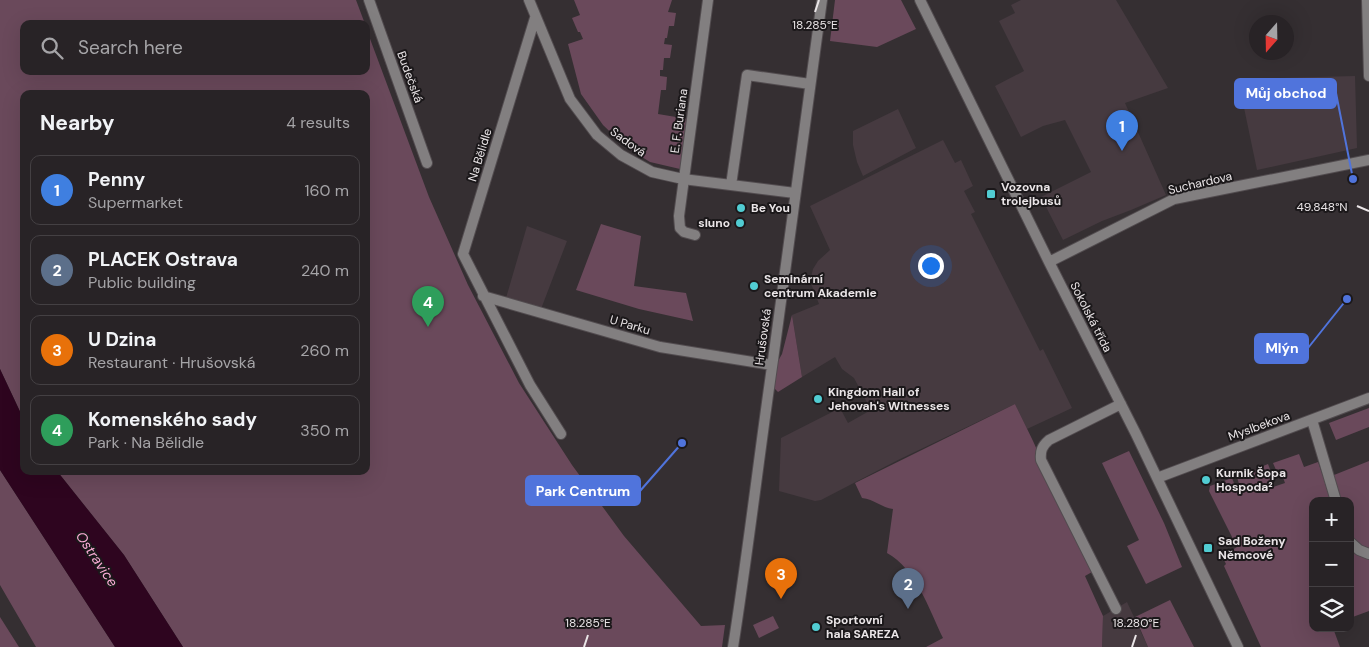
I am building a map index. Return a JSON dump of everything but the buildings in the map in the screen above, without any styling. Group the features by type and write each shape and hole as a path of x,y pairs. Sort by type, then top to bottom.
{"street":[{"name":"Budečská","path":"369,0 427,163"},
{"name":"Sadová","path":"529,0 570,99 597,135 621,155 636,165 652,172 683,179 795,193"},
{"name":"E. F. Buriana","path":"695,235 684,232 680,228 679,216 708,0"},
{"name":"Hrušovská","path":"733,647 749,544 766,396 772,365 822,0"},
{"name":"Sokolská třída","path":"920,0 1158,478 1238,647"},
{"path":"1367,0 1369,76"},
{"name":"Na Bělidle","path":"535,18 463,254 530,386 561,434"},
{"path":"731,185 747,75 810,84"},
{"name":"Suchardova","path":"1049,262 1174,199 1369,160"},
{"name":"U Parku","path":"483,296 651,344 772,365"},
{"name":"Myslbekova","path":"1158,478 1369,398"},
{"path":"1116,609 1041,460 1040,453 1043,445 1049,440 1121,404"},
{"path":"1312,420 1335,497"},
{"path":"1354,546 1369,554"}],"shaded area":[{"path":"0,0 356,0 364,20 20,20 20,75 370,75 370,39 429,197 468,285 519,383 572,465 624,536 701,626 725,625 722,647 183,647 124,555 60,475 370,475 370,90 20,90 20,412 0,369"},
{"path":"574,0 672,0 668,12 676,13 674,26 669,26 667,38 665,38 664,44 672,45 670,58 664,58 663,70 660,70 660,76 667,77 666,90 661,90 658,114 688,119 680,169 650,162 626,147 603,125 581,94 568,44 583,39 572,18 580,15"},
{"path":"835,0 901,0 916,29 877,47 830,41"},
{"path":"1021,0 1116,0 1168,88 1125,103 1166,195 1102,221 1063,240 1041,197 1091,172 1065,120 1043,126 1021,137 995,86 1024,71 999,21 1015,13 1011,5"},
{"path":"1355,76 1357,148 1257,170 1238,79"},
{"path":"898,109 916,148 863,176 853,145 853,131"},
{"path":"943,140 955,163 961,160 973,186 964,191 975,212 971,214 1040,351 1043,349 1072,408 1027,429 1015,404 898,460 821,500 815,501 779,491 781,438 840,408 848,423 871,410 854,378 842,369 835,357 802,377 792,315 819,304 810,281 813,269 818,261 830,250 810,206"},
{"path":"601,224 641,236 634,286 686,293 693,321 639,309 576,290"},
{"path":"527,226 567,241 541,309 506,298"},
{"path":"792,315 802,377 778,392 774,388 778,361 782,354"},
{"path":"1015,404 1092,572 1085,576 1103,616 1102,647 926,647 943,638 914,579 897,560 887,553 893,509 862,498 855,483"},
{"path":"1369,408 1369,427 1336,440 1329,423"},
{"path":"1129,451 1164,523 1182,567 1146,584 1127,546 1139,540 1102,463"},
{"path":"1299,454 1304,467 1318,462 1324,479 1369,461 1369,611 1354,617 1354,497 1309,497 1309,632 1334,632 1340,647 1261,647 1224,566 1226,564 1222,556 1237,547 1209,491 1210,486 1232,478 1235,486 1239,484 1237,477 1268,464 1271,472 1268,473 1273,487 1285,483 1280,469 1276,470 1273,463"},
{"path":"0,470 115,647 36,647 0,585"},
{"path":"1170,600 1194,647 1148,647 1135,617"},
{"path":"1127,602 1148,647 1102,647 1103,616"},
{"path":"773,616 779,628 759,638 753,625"},
{"path":"0,617 19,647 0,647"}],"water":[{"name":"Ostravice","path":"0,369 20,412 20,475 60,475 124,555 183,647 115,647 0,470"}],"place":[{"name":"Penny","path":"1122,151"},
{"name":"Můj obchod","path":"1353,179"},
{"name":"Vozovna trolejbusů","path":"991,194"},
{"name":"Be You","path":"741,208"},
{"name":"sluno","path":"740,223"},
{"name":"Seminární centrum Akademie","path":"754,286"},
{"name":"Mlýn","path":"1347,299"},
{"name":"Komenského sady","path":"428,327"},
{"name":"Kingdom Hall of Jehovah's Witnesses","path":"818,399"},
{"name":"Park Centrum","path":"682,443"},
{"name":"Kurnik Šopa Hospoda²","path":"1206,480"},
{"name":"Sad Boženy Němcové","path":"1208,548"},
{"name":"U Dzina","path":"781,599"},
{"name":"PLACEK Ostrava","path":"908,609"},
{"name":"Sportovní hala SAREZA","path":"816,627"}]}
